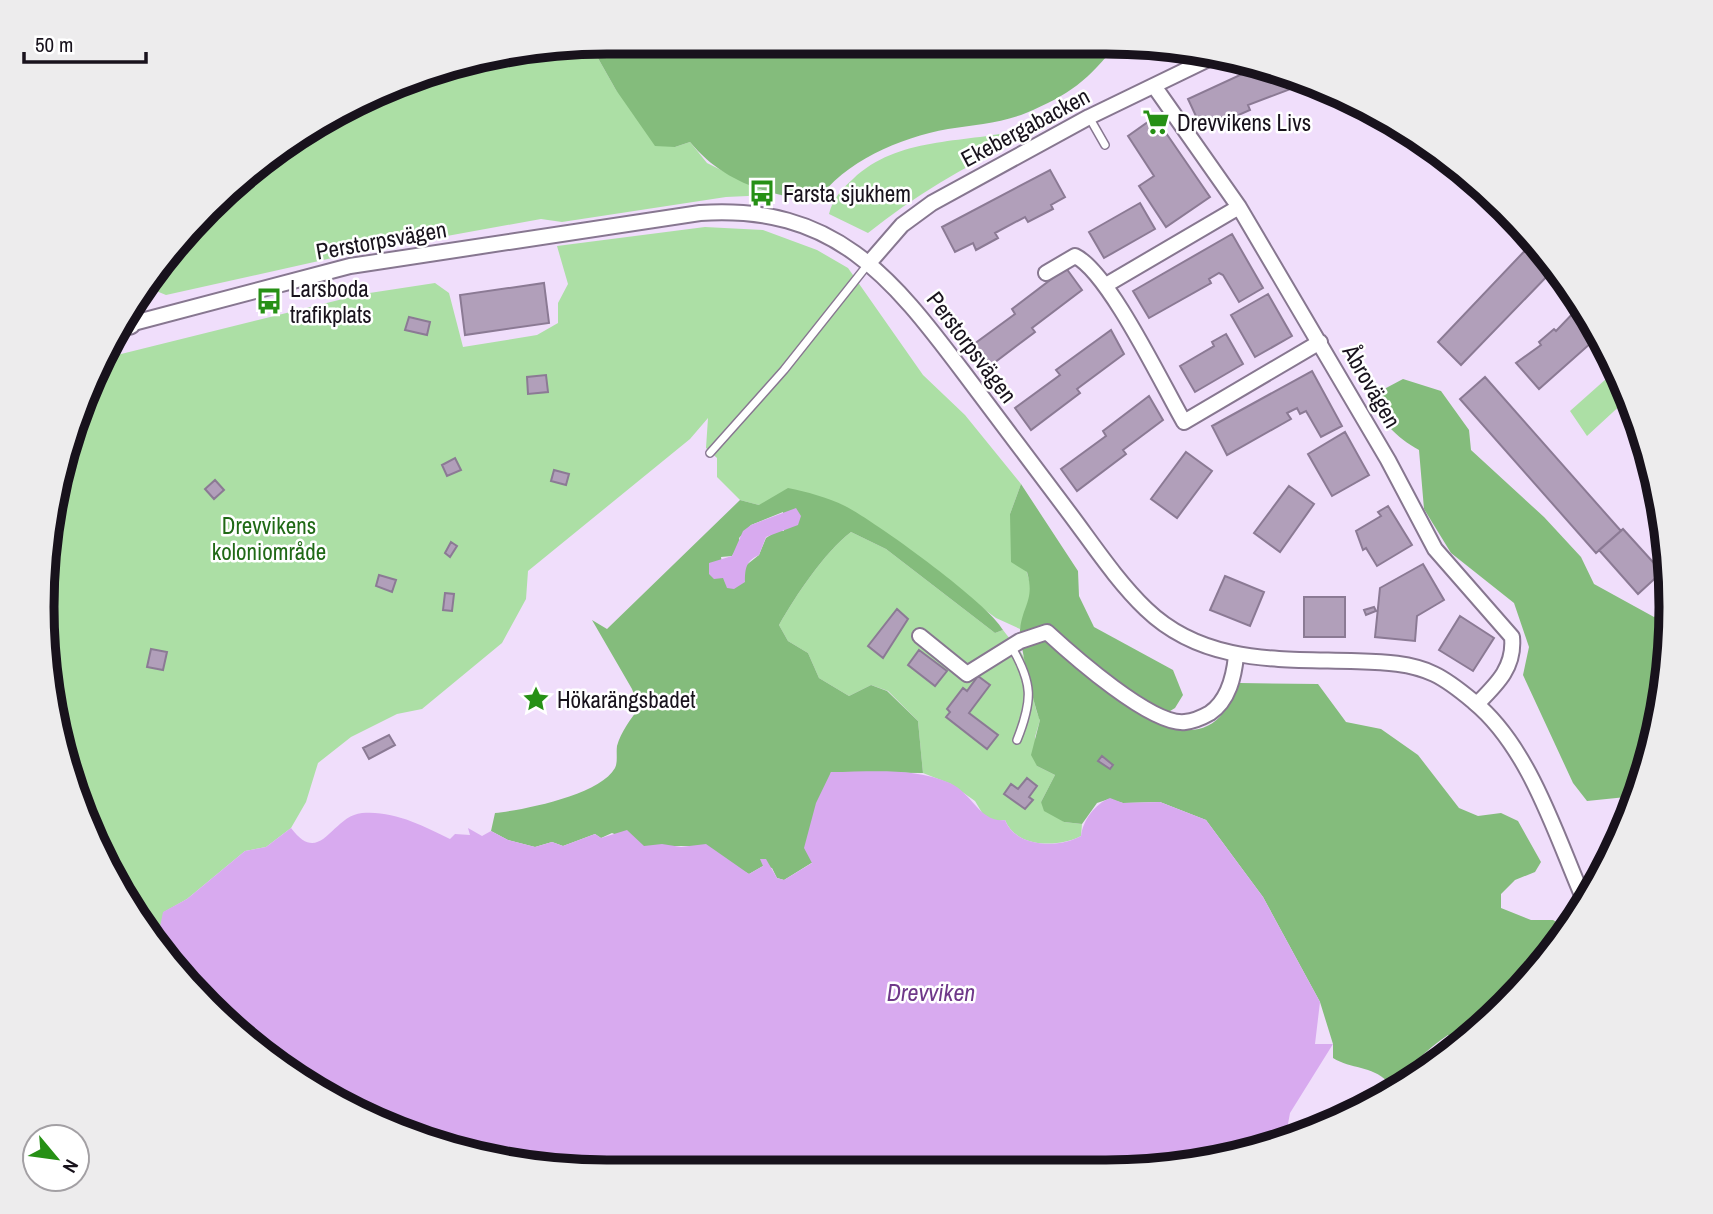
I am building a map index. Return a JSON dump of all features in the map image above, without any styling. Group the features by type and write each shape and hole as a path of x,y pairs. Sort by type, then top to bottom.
{"street":[{"name":"Ekebergabacken","path":"869,263 902,225 932,202 1089,117 1201,63"},
{"name":"Åbrovägen","path":"1154,86 1239,207 1419,513 1435,549 1511,637 1513,649 1504,674 1477,704"},
{"path":"1106,285 1239,207"},
{"name":"Perstorpsvägen","path":"134,322 350,266 700,213 749,211 779,217 845,245 869,263 918,313 1139,601 1170,629 1236,656 1275,661 1396,664 1435,675 1477,704 1500,728 1518,754 1580,891"},
{"path":"1045,273 1075,256 1085,261 1106,285 1184,422 1320,342"},
{"path":"920,636 967,674 1011,646 1047,632 1130,699 1160,716 1183,723 1202,718 1215,709 1232,684 1236,656"}],"lane":[{"path":"1089,117 1105,145"},
{"path":"710,453 784,370 869,263"},
{"path":"1011,646 1029,681 1025,721 1017,740"}],"green space":[{"path":"596,54 616,90 675,147 690,142 707,163 771,195 726,197 562,222 541,219 359,252 166,295 154,290 191,243 243,191 300,147 395,96 464,73 535,59"},
{"path":"596,54 1108,54 1087,77 1054,100 1007,119 929,133 892,145 842,175 816,202 780,195 747,184 717,167 690,142 675,147 655,146 616,90"},
{"path":"1027,128 1035,134 948,178 868,233 829,214 835,199 849,183 892,154 936,143"},
{"name":"Drevvikens koloniområde","path":"705,227 763,230 817,250 848,268 923,375 965,415 1021,484 1010,514 1032,590 1020,629 996,618 845,507 759,505 740,500 717,477 717,458 706,448 708,418 690,439 528,571 526,599 502,643 422,709 397,714 351,737 318,763 306,802 291,828 266,847 245,851 187,899 164,912 160,931 128,883 96,819 73,750 55,643 55,571 65,499 84,429 96,395 115,356 363,294 435,283 449,293 463,347 537,335 558,323 558,303 568,284 557,246"},
{"path":"1403,379 1441,391 1469,430 1471,450 1544,517 1581,557 1594,584 1654,617 1659,613 1658,643 1648,715 1625,797 1587,801 1573,783 1523,675 1529,647 1514,603 1451,553 1424,509 1419,450 1390,428 1379,414 1371,396"},
{"path":"1606,379 1610,380 1621,405 1587,436 1570,411"},
{"path":"1021,484 1078,571 1079,596 1094,627 1173,670 1183,695 1175,708 1157,719 1165,724 1192,730 1209,725 1223,713 1240,683 1318,684 1346,722 1381,729 1418,755 1459,808 1478,816 1501,813 1518,821 1541,862 1535,872 1515,880 1501,894 1501,908 1531,920 1553,920 1559,924 1497,998 1452,1038 1448,1035 1387,1081 1375,1073 1340,1062 1333,1058 1333,1044 1320,1002 1263,897 1206,820 1160,802 1123,803 1109,799 1097,803 1082,824 1064,822 1044,811 1041,802 1055,775 1037,766 1031,755 1040,720 1020,630 1030,589 1027,572 1011,562 1010,514"},
{"path":"788,488 845,506 905,545 955,583 1003,630 995,633 886,549 851,532 821,563 779,625 788,641 808,653 819,678 849,696 871,685 887,691 918,721 923,773 831,772 813,862 784,880 777,878 772,868 763,866 749,874 692,846 643,846 612,833 601,838 595,834 563,846 552,842 535,847 508,840 491,831 495,813 560,800 594,786 607,778 615,768 619,741 639,708 632,689 592,620 607,629 740,500 759,505","holes":["783,512 784,531 777,531 766,538 759,555 725,582 721,557 732,556 739,545 739,538 751,525"]},
{"path":"851,532 886,549 995,633 1003,630 1018,649 1029,669 1040,720 1035,737 1037,766 1055,775 1041,802 1064,822 1082,824 1081,836 1050,844 1038,843 1018,836 1005,820 993,822 984,816 975,801 951,784 923,773 918,721 888,691 871,685 849,696 819,678 808,653 788,641 779,625 821,563"}],"water":[{"path":"796,508 801,516 798,525 766,537 759,555 747,566 745,582 734,589 727,588 723,578 714,579 709,574 709,563 732,556 743,531 751,525"},
{"name":"Drevviken","path":"831,772 907,772 950,783 983,813 996,820 1005,820 1018,836 1038,843 1061,843 1081,836 1091,813 1099,804 1110,798 1123,803 1160,802 1206,820 1263,897 1320,1002 1315,1044 1333,1044 1290,1113 1287,1129 1214,1149 1142,1159 1106,1160 607,1160 571,1159 499,1149 464,1141 395,1118 300,1067 243,1023 216,998 159,931 163,912 187,899 245,851 266,847 291,828 301,839 310,843 318,842 351,816 362,813 397,816 450,839 455,834 470,835 468,828 482,836 491,831 508,840 535,847 552,842 563,846 595,834 601,838 627,830 644,846 662,844 681,847 706,844 749,874 763,866 760,859 766,859 777,878 784,880 812,863 804,848 816,803"}],"building":[{"path":"1246,72 1294,88 1248,105 1250,110 1225,121 1223,117 1201,127 1188,99"},
{"path":"1155,117 1210,197 1166,227 1139,186 1154,176 1128,136"},
{"path":"1050,170 1065,197 1051,205 1053,209 1028,222 1025,217 995,233 998,238 976,250 973,243 955,252 942,227"},
{"path":"1140,203 1155,229 1104,258 1089,232"},
{"path":"1232,234 1263,288 1239,302 1223,275 1219,273 1209,279 1211,283 1149,318 1133,291"},
{"path":"1527,249 1548,275 1461,365 1438,342"},
{"path":"1066,268 1082,290 1032,328 1035,332 986,369 970,347 1015,314 1012,309"},
{"path":"544,283 549,323 465,335 460,295"},
{"path":"1268,294 1292,336 1255,357 1231,315"},
{"path":"1574,313 1591,343 1539,389 1516,363 1541,345 1539,342 1554,329 1556,331"},
{"path":"409,317 430,322 427,335 405,330"},
{"path":"1111,330 1124,354 1077,389 1080,393 1031,430 1015,408 1060,375 1056,370"},
{"path":"1226,334 1243,364 1195,392 1180,366 1214,346 1212,342"},
{"path":"1312,371 1342,426 1321,437 1306,411 1300,414 1297,408 1287,413 1291,419 1227,455 1212,426"},
{"path":"546,375 548,392 528,394 527,377"},
{"path":"1485,377 1621,531 1596,553 1460,399"},
{"path":"1149,396 1163,420 1123,450 1126,454 1077,491 1061,469 1106,436 1103,431"},
{"path":"1345,432 1369,475 1332,496 1308,454"},
{"path":"1186,452 1212,471 1177,518 1151,499"},
{"path":"455,458 461,470 447,476 442,465"},
{"path":"554,470 569,474 566,485 551,481"},
{"path":"215,480 224,490 214,499 205,489"},
{"path":"1289,486 1314,504 1280,552 1254,533"},
{"path":"1388,506 1412,545 1377,566 1366,548 1363,550 1356,531 1381,516 1378,512"},
{"path":"1623,529 1658,567 1658,576 1638,594 1599,550"},
{"path":"451,542 457,546 450,557 445,553"},
{"path":"1423,564 1444,600 1417,616 1415,641 1375,637 1380,588"},
{"path":"379,575 396,580 392,592 376,586"},
{"path":"1225,576 1264,592 1250,626 1210,610"},
{"path":"445,593 454,594 452,611 443,610"},
{"path":"1304,597 1345,597 1345,637 1304,637"},
{"path":"1374,607 1376,611 1366,615 1364,610"},
{"path":"897,609 908,619 883,658 868,646"},
{"path":"1460,616 1494,638 1473,671 1439,650"},
{"path":"151,649 167,652 163,670 147,667"},
{"path":"919,650 947,671 935,686 908,665"},
{"path":"978,676 990,685 969,713 998,735 987,749 946,717 950,712 947,709 963,688 967,691"},
{"path":"389,735 395,745 369,759 363,748"},
{"path":"1102,756 1113,765 1110,769 1098,761"},
{"path":"1027,778 1037,786 1029,797 1033,800 1025,809 1004,794 1011,784 1018,789"}],"place":[{"name":"Drevvikens Livs","path":"1156,122"},
{"name":"Farsta sjukhem","path":"762,193"},
{"name":"Larsboda trafikplats","path":"269,301"},
{"name":"Hökarängsbadet","path":"536,699"}]}
